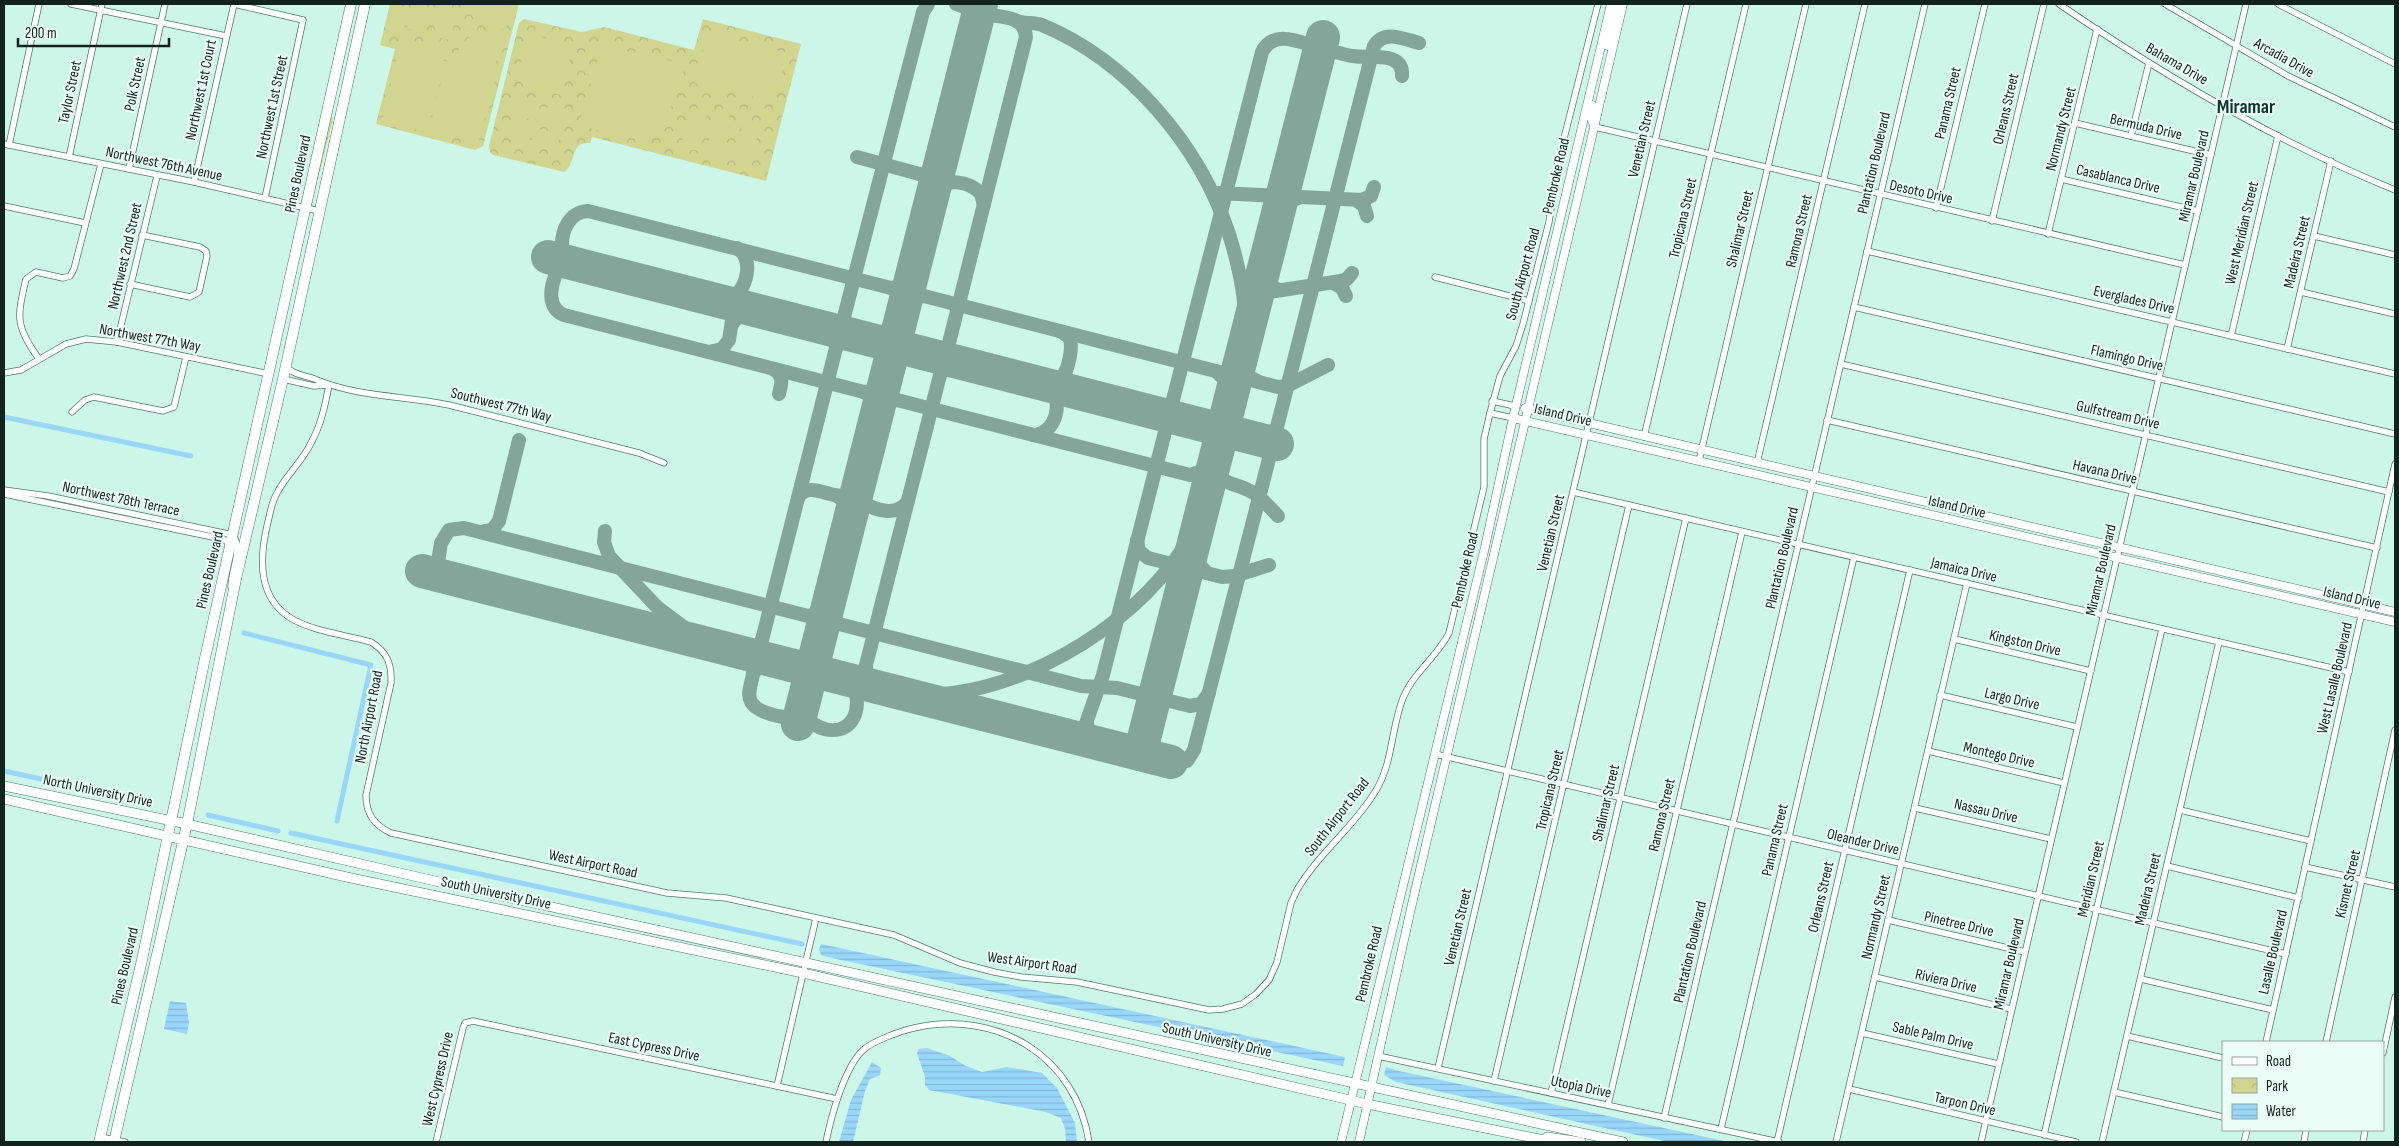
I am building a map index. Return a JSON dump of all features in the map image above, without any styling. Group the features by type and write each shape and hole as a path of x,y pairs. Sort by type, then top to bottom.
{"highway":[{"name":"Pines Boulevard","path":"100,1140 142,960 205,658 351,4"},
{"name":"Pines Boulevard","path":"114,1141 187,824 230,606 286,367 365,4"},
{"path":"282,312 277,362 283,379"},
{"path":"269,374 273,381 275,413"},
{"path":"218,600 219,613 212,655 219,662"},
{"path":"205,658 212,667 206,704 208,720"},
{"path":"142,960 145,981 151,985"},
{"path":"136,985 142,991 132,1040 136,1050"}],"main road":[{"name":"Pembroke Road","path":"1341,1142 1435,754 1515,406 1612,4"},
{"path":"1610,59 1607,51 1616,8 1612,4"},
{"name":"Pembroke Road","path":"1359,1142 1446,756 1623,4"},
{"path":"1595,127 1590,116 1600,69 1599,54"},
{"name":"Island Drive","path":"1515,406 2395,612"},
{"name":"Island Drive","path":"1513,418 2395,622"},
{"name":"North University Drive","path":"4,786 187,824"},
{"name":"North University Drive","path":"4,799 183,838"},
{"name":"South University Drive","path":"187,824 470,889 1610,1141 1623,1142"},
{"name":"South University Drive","path":"183,838 352,878 803,972 1367,1104 1554,1142"},
{"path":"1527,1137 1535,1135 1581,1142"}],"street":[{"path":"6,145 39,4"},
{"path":"71,4 102,7 226,36"},
{"name":"Polk Street","path":"129,169 165,4"},
{"name":"Northwest 1st Street","path":"234,4 303,20 265,198"},
{"name":"Northwest 1st Court","path":"194,182 234,4"},
{"name":"South Airport Road","path":"1248,1000 1266,985 1275,969 1291,903 1300,884 1366,805 1379,786 1404,697 1411,684 1441,647 1449,633 1484,487 1484,439 1492,401 1500,376 1518,339 1529,301 1549,222 1557,166 1598,4"},
{"name":"Venetian Street","path":"1438,1068 1687,4"},
{"name":"Tropicana Street","path":"1644,437 1746,4"},
{"name":"Shalimar Street","path":"1699,461 1806,4"},
{"name":"Ramona Street","path":"1757,463 1865,4"},
{"name":"Plantation Boulevard","path":"1664,1118 1925,4"},
{"name":"Panama Street","path":"1936,208 1985,4"},
{"name":"Orleans Street","path":"1992,221 2044,4"},
{"name":"Bahama Drive","path":"2059,4 2149,63 2278,136 2395,190"},
{"name":"Arcadia Drive","path":"2165,4 2288,76 2395,127"},
{"name":"Miramar Boulevard","path":"1981,1142 2246,4"},
{"path":"2278,4 2395,64"},
{"name":"Taylor Street","path":"69,157 102,7"},
{"name":"Normandy Street","path":"2048,234 2097,30"},
{"path":"2130,136 2149,63"},
{"name":"Bermuda Drive","path":"2075,123 2211,155"},
{"name":"Desoto Drive","path":"1595,127 1767,169 2185,265"},
{"name":"West Meridian Street","path":"2231,336 2278,136"},
{"name":"Northwest 76th Avenue","path":"6,145 194,182 319,211"},
{"name":"Madeira Street","path":"2287,349 2331,161"},
{"path":"40,359 20,324 18,314 26,279 36,272 63,278 70,276 74,269 101,164"},
{"name":"Northwest 2nd Street","path":"117,342 157,176"},
{"name":"Casablanca Drive","path":"2061,179 2198,211"},
{"path":"4,206 85,223"},
{"path":"130,284 190,297 199,292 207,256 206,251 200,247 142,235"},
{"path":"2314,236 2395,256"},
{"name":"Everglades Drive","path":"1867,251 2395,374"},
{"path":"1435,278 1529,301"},
{"path":"2301,292 2395,314"},
{"name":"Flamingo Drive","path":"1854,307 2395,434"},
{"name":"Northwest 77th Way","path":"4,373 21,370 66,344 86,339 117,342 269,374"},
{"path":"72,412 85,400 94,397 163,412 170,410 174,407 186,357"},
{"name":"Gulfstream Drive","path":"1840,364 2389,492"},
{"name":"Southwest 77th Way","path":"286,367 295,374 316,379 329,385 382,397 449,405 632,451 664,463"},
{"name":"Southwest 77th Way","path":"283,379 314,386 329,385"},
{"name":"North Airport Road","path":"329,385 321,422 311,445 283,481 272,504 261,561 263,578 268,594 286,615 313,627 371,642 388,656 392,671 391,683 366,795 366,804 370,817"},
{"path":"1492,401 1515,406"},
{"path":"1490,413 1513,418"},
{"name":"Havana Drive","path":"1827,420 2377,548"},
{"name":"West Lasalle Boulevard","path":"2306,867 2395,464"},
{"name":"Northwest 78th Terrace","path":"4,490 48,496 231,540"},
{"name":"Jamaica Drive","path":"1573,492 2349,672"},
{"name":"Northwest 78th Terrace","path":"4,494 231,540"},
{"name":"Tropicana Street","path":"1494,1081 1629,505"},
{"name":"Shalimar Street","path":"1551,1093 1686,518"},
{"name":"Ramona Street","path":"1608,1105 1742,532"},
{"path":"230,606 231,578 238,545 231,540"},
{"path":"1463,547 1470,549"},
{"name":"Panama Street","path":"1721,1130 1854,556"},
{"name":"Orleans Street","path":"1778,1142 1910,570"},
{"name":"Normandy Street","path":"1836,1142 1967,583"},
{"name":"Meridian Street","path":"2044,1135 2162,629"},
{"name":"Kingston Drive","path":"1954,639 2091,671"},
{"name":"Madeira Street","path":"2102,1142 2219,642"},
{"name":"Largo Drive","path":"1940,695 2077,727"},
{"name":"Kismet Street","path":"2326,1041 2395,730"},
{"name":"Montego Drive","path":"1928,751 2064,783"},
{"name":"Oleander Drive","path":"1435,754 2286,954"},
{"name":"Nassau Drive","path":"1914,808 2051,839"},
{"path":"2180,810 2312,841"},
{"name":"West Airport Road","path":"370,817 380,828 391,833 667,893 726,898 894,935 960,963 994,972 1021,977 1077,982 1203,1009 1223,1009 1248,1000"},
{"path":"2167,866 2299,898"},
{"path":"2306,867 2395,887"},
{"name":"Lasalle Boulevard","path":"2266,1041 2306,867"},
{"path":"777,1086 816,918"},
{"name":"Pinetree Drive","path":"1888,920 2024,952"},
{"name":"Riviera Drive","path":"1875,977 2012,1009"},
{"path":"2141,979 2273,1010"},
{"path":"2384,1048 2395,997"},
{"name":"East Cypress Drive","path":"465,1022 473,1021 837,1099"},
{"name":"West Cypress Drive","path":"436,1142 465,1022"},
{"path":"826,1142 837,1099 862,1051 908,1030 949,1023 987,1028 1022,1042 1046,1060 1066,1083 1084,1118 1089,1142"},
{"name":"Sable Palm Drive","path":"1862,1033 1998,1064"},
{"path":"2127,1036 2222,1058"},
{"name":"Utopia Drive","path":"1378,1056 1778,1142"},
{"name":"Tarpon Drive","path":"1848,1089 2076,1142"},
{"path":"2114,1092 2222,1117"},
{"path":"100,1140 125,1142"}],"green space":[{"path":"390,4 519,4 483,146 475,150 376,124 395,49 380,45"},
{"path":"392,4 409,8 403,32 387,28"},
{"path":"413,4 429,8 423,32 407,29"},
{"path":"468,4 512,4 506,30 486,27 477,22"},
{"path":"439,12 456,16 450,40 433,36"},
{"path":"524,19 582,32 604,27 694,50 703,19 801,44 766,181 592,137 590,143 583,143 576,149 571,164 564,172 493,155 490,152 489,146 519,23"},
{"path":"485,30 503,35 494,71 497,72 478,144 429,131 446,61 455,62 459,50 465,41"},
{"path":"525,33 573,45 561,95 539,87 525,74 521,57"},
{"path":"707,33 788,53 775,102 695,83"},
{"path":"401,40 446,50 427,132 382,122"},
{"path":"602,46 685,64 672,105 663,120 652,129 638,135 622,135 602,132 579,124"},
{"path":"513,99 539,105 535,121 509,114"},
{"path":"541,106 566,112 562,128 537,121"},
{"path":"690,108 707,113 698,151 681,147"},
{"path":"330,113 333,119 313,199 311,198"},
{"path":"715,114 732,118 723,156 706,152"},
{"path":"507,121 533,128 529,144 503,137"},
{"path":"743,122 760,126 750,164 734,160"},
{"path":"535,128 560,135 556,150 531,144"}],"water":[{"path":"821,944 1345,1057 1343,1066 827,957 821,955 819,949"},
{"path":"170,1001 186,1003 189,1023 187,1034 164,1029"},
{"path":"927,1048 950,1056 966,1066 982,1072 1007,1067 1042,1073 1057,1088 1075,1123 1077,1142 1066,1142 1065,1129 1061,1118 1046,1112 929,1090 925,1085 925,1077 917,1053 919,1049"},
{"path":"872,1062 881,1068 880,1075 870,1079 865,1091 853,1142 839,1142 851,1100"},
{"path":"1386,1067 1729,1142 1669,1142 1396,1082 1384,1075"}],"waterway":[{"path":"4,417 191,456"},
{"path":"244,633 371,665 337,821"},
{"path":"4,771 74,786"},
{"path":"87,789 140,801"},
{"path":"208,815 278,831"},
{"path":"291,833 802,944"}],"taxiway":[{"path":"825,328 837,326 844,317 923,12 928,4"},
{"path":"956,4 978,13 1014,20 1020,23 1026,37 949,343 949,352 958,362"},
{"path":"1016,21 1042,25 1074,41 1104,60 1132,84 1157,110 1180,139 1200,169 1216,201 1229,234 1243,292 1245,327 1243,365 1248,374 1257,381"},
{"path":"1259,439 1268,437 1277,427 1374,46 1378,41 1389,37 1419,43"},
{"path":"1156,413 1167,409 1173,400 1262,52 1267,45 1281,39 1288,39 1320,48"},
{"path":"1315,67 1322,53 1326,52 1353,56 1384,57 1397,62 1401,68 1402,76"},
{"path":"857,157 923,175 931,182 934,191"},
{"path":"921,174 931,173 941,165"},
{"path":"934,191 944,184 958,182 971,186 981,194 984,205"},
{"path":"1218,193 1362,200 1371,196 1374,187"},
{"path":"1276,220 1284,204 1298,198"},
{"path":"1356,200 1364,206 1367,216"},
{"path":"905,305 900,293 891,288 588,211 576,215 565,229 562,242 563,262 556,274 551,291 552,303 564,315 864,392 874,398 878,409 886,402 897,400 1190,475 1206,470 1215,458 1216,468 1222,479 1256,494 1278,516"},
{"path":"724,302 738,294 746,278 746,261 743,254 737,248"},
{"path":"1264,268 1264,276 1267,282 1272,287 1280,290"},
{"path":"1253,311 1260,299 1269,292 1341,281 1347,279 1352,273"},
{"path":"891,288 904,286 911,278"},
{"path":"1333,283 1342,288 1346,296"},
{"path":"905,305 914,297 924,296 1278,387 1287,386 1328,365"},
{"path":"709,352 722,349 729,340 733,314 724,302"},
{"path":"733,323 741,312 751,309"},
{"path":"743,653 756,649 762,640 836,348 834,335 825,328"},
{"path":"1047,385 1053,384 1062,378 1070,358 1071,346 1069,337 1060,331"},
{"path":"836,348 844,338 855,336"},
{"path":"931,355 939,363 940,375"},
{"path":"847,680 858,677 865,669 940,375 947,366 958,362"},
{"path":"773,369 781,377 779,394"},
{"path":"1216,371 1228,383 1230,400"},
{"path":"1065,372 1066,383 1075,392"},
{"path":"864,392 875,391 885,382"},
{"path":"1033,435 1048,429 1056,414 1056,398 1053,391 1047,385"},
{"path":"1073,737 1085,726 1103,675 1165,432 1164,421 1156,413"},
{"path":"1171,762 1187,761 1194,750 1269,459 1267,446 1259,439"},
{"path":"481,532 492,530 499,521 519,440"},
{"path":"858,487 862,501 879,510 892,511 904,506 908,501"},
{"path":"798,498 804,492 811,490 844,496 852,494 858,487"},
{"path":"838,497 847,502 851,514"},
{"path":"897,692 946,694 990,685 1028,672 1065,654 1100,632 1133,606 1161,577 1185,546 1202,512"},
{"path":"452,578 437,568 441,543 449,530 464,528 808,616 821,613 828,605 830,616 839,624 1081,686 1117,688 1190,706 1201,704 1209,693"},
{"path":"605,531 604,542 609,556 657,607 689,631 733,650"},
{"path":"1137,540 1139,551 1148,558 1222,577 1234,576 1269,565"},
{"path":"1194,542 1195,560 1207,573"},
{"path":"743,653 751,661 753,670 749,697 753,705 763,712 783,717 789,717 802,706"},
{"path":"753,674 760,664 772,660"},
{"path":"866,667 868,680 878,688"},
{"path":"802,706 807,718 818,727 832,730 845,727 854,718 857,704 855,690 847,680"},
{"path":"1087,723 1089,738 1104,745"}],"runway":[{"path":"798,724 981,4"},
{"path":"1140,754 1323,37"},
{"path":"548,257 1277,444"},
{"path":"422,571 1171,762"}],"district":[{"name":"Miramar","path":"2246,107"}]}
